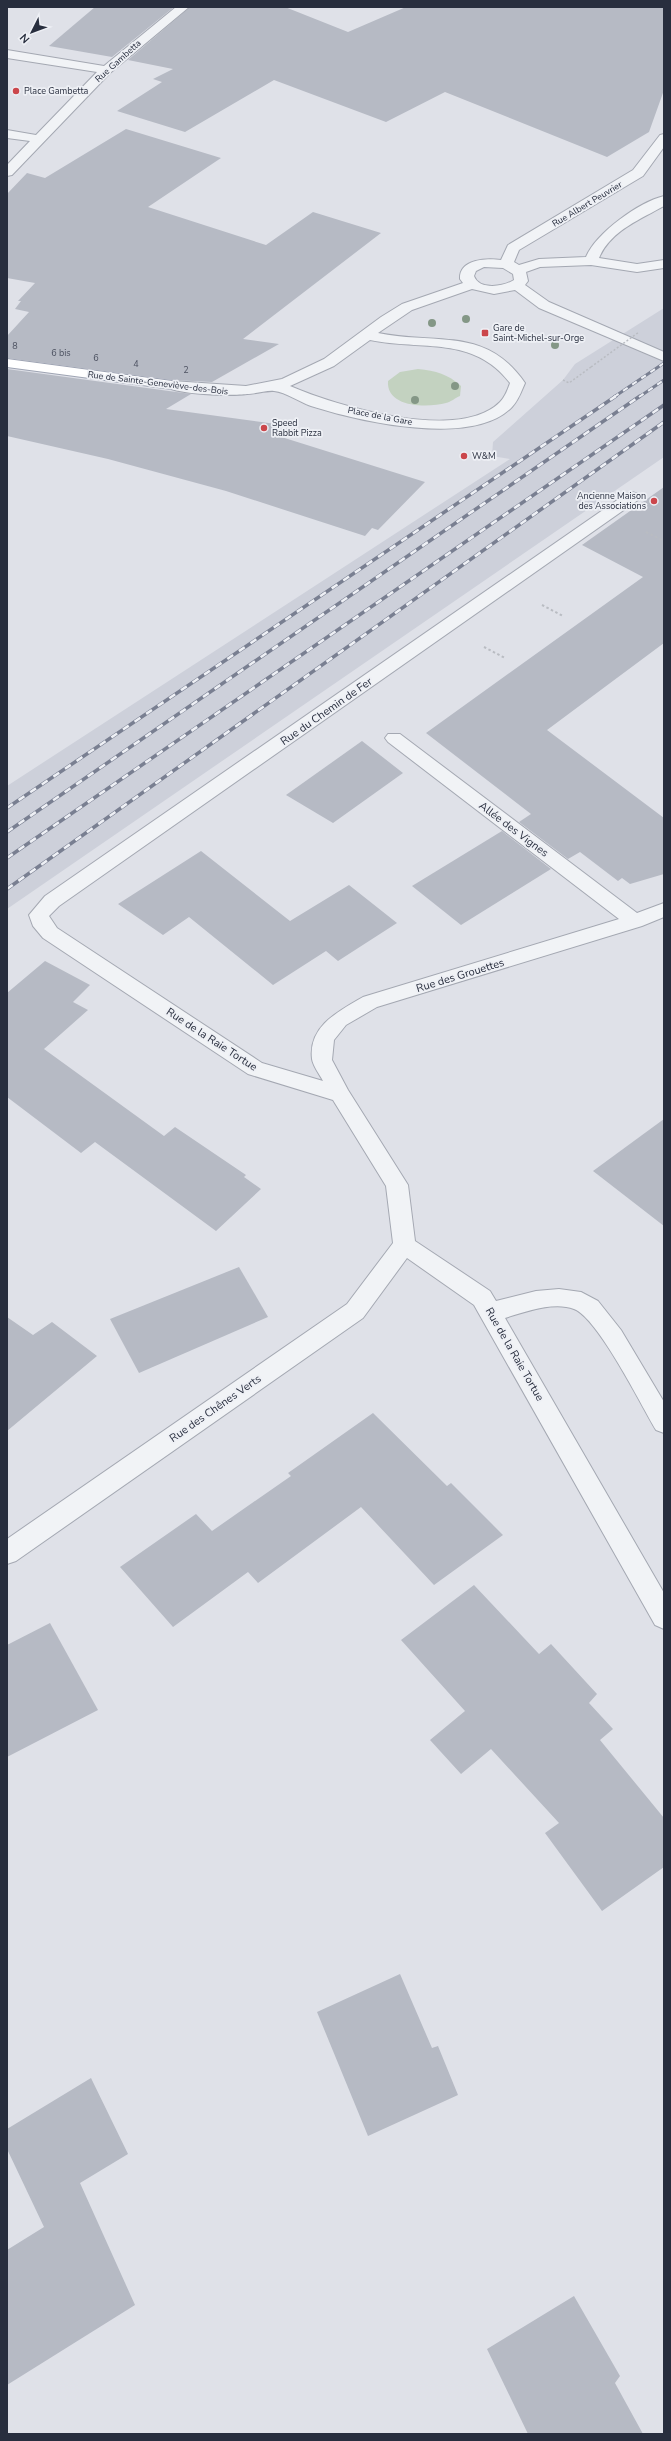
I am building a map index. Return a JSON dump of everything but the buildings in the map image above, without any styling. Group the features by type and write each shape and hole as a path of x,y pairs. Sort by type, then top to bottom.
{"main road":[{"name":"Rue de Sainte-Geneviève-des-Bois","path":"7,363 172,385"}],"street":[{"name":"Rue Gambetta","path":"7,172 106,70 183,7"},
{"path":"7,54 106,70"},
{"path":"7,134 39,139"},
{"name":"Rue Albert Peuvrier","path":"506,264 513,248 638,173 664,138"},
{"path":"591,261 594,249 607,236 664,200"},
{"path":"518,270 539,263 591,261 637,268 664,264"},
{"path":"483,263 506,264 518,270 522,278 516,285 494,290 472,284 467,279 469,269 483,263"},
{"name":"Rue de Sainte-Geneviève-des-Bois","path":"172,385 240,392 278,387 322,368 397,312 428,297 472,284"},
{"path":"516,285 544,305 664,357"},
{"name":"Place de la Gare","path":"278,387 320,403 402,422 437,424 468,423 493,414 510,401 516,393 518,383 512,372 475,348 450,342 394,340 368,335"},
{"name":"Rue du Chemin de Fer","path":"50,933 40,921 39,915 52,901 632,497"},
{"name":"Allée des Vignes","path":"394,738 634,921"},
{"name":"Rue des Grouettes","path":"340,1094 322,1060 324,1038 339,1020 370,1002 634,921 664,910"},
{"name":"Rue de la Raie Tortue","path":"50,933 255,1069 340,1094"},
{"path":"340,1094 397,1185 404,1245"},
{"name":"Rue de la Raie Tortue","path":"404,1245 482,1298 664,1617"},
{"name":"Rue des Chênes Verts","path":"7,1553 355,1312 404,1245"},
{"path":"491,1312 553,1298 582,1301 600,1318 664,1423"}],"path":[{"path":"564,380 569,383 639,332"}],"shaded area":[{"path":"664,308 664,457 7,909 7,786 510,459 492,456 493,442 563,380 575,364"}],"green space":[{"path":"418,369 436,372 451,379 461,386 460,396 438,405 410,404 394,397 389,390 388,381 400,372"}],"railway":[{"path":"614,397 664,363"},
{"path":"639,397 664,380"},
{"path":"7,808 616,396"},
{"path":"7,832 640,396"},
{"path":"7,858 664,405"},
{"path":"7,889 664,422"}],"place":[{"name":"Place Gambetta","path":"16,91"},
{"name":"Gare de Saint-Michel-sur-Orge","path":"485,333"},
{"name":"Speed Rabbit Pizza","path":"264,428"},
{"name":"W&M","path":"464,456"},
{"name":"Ancienne Maison des Associations","path":"654,501"}]}
